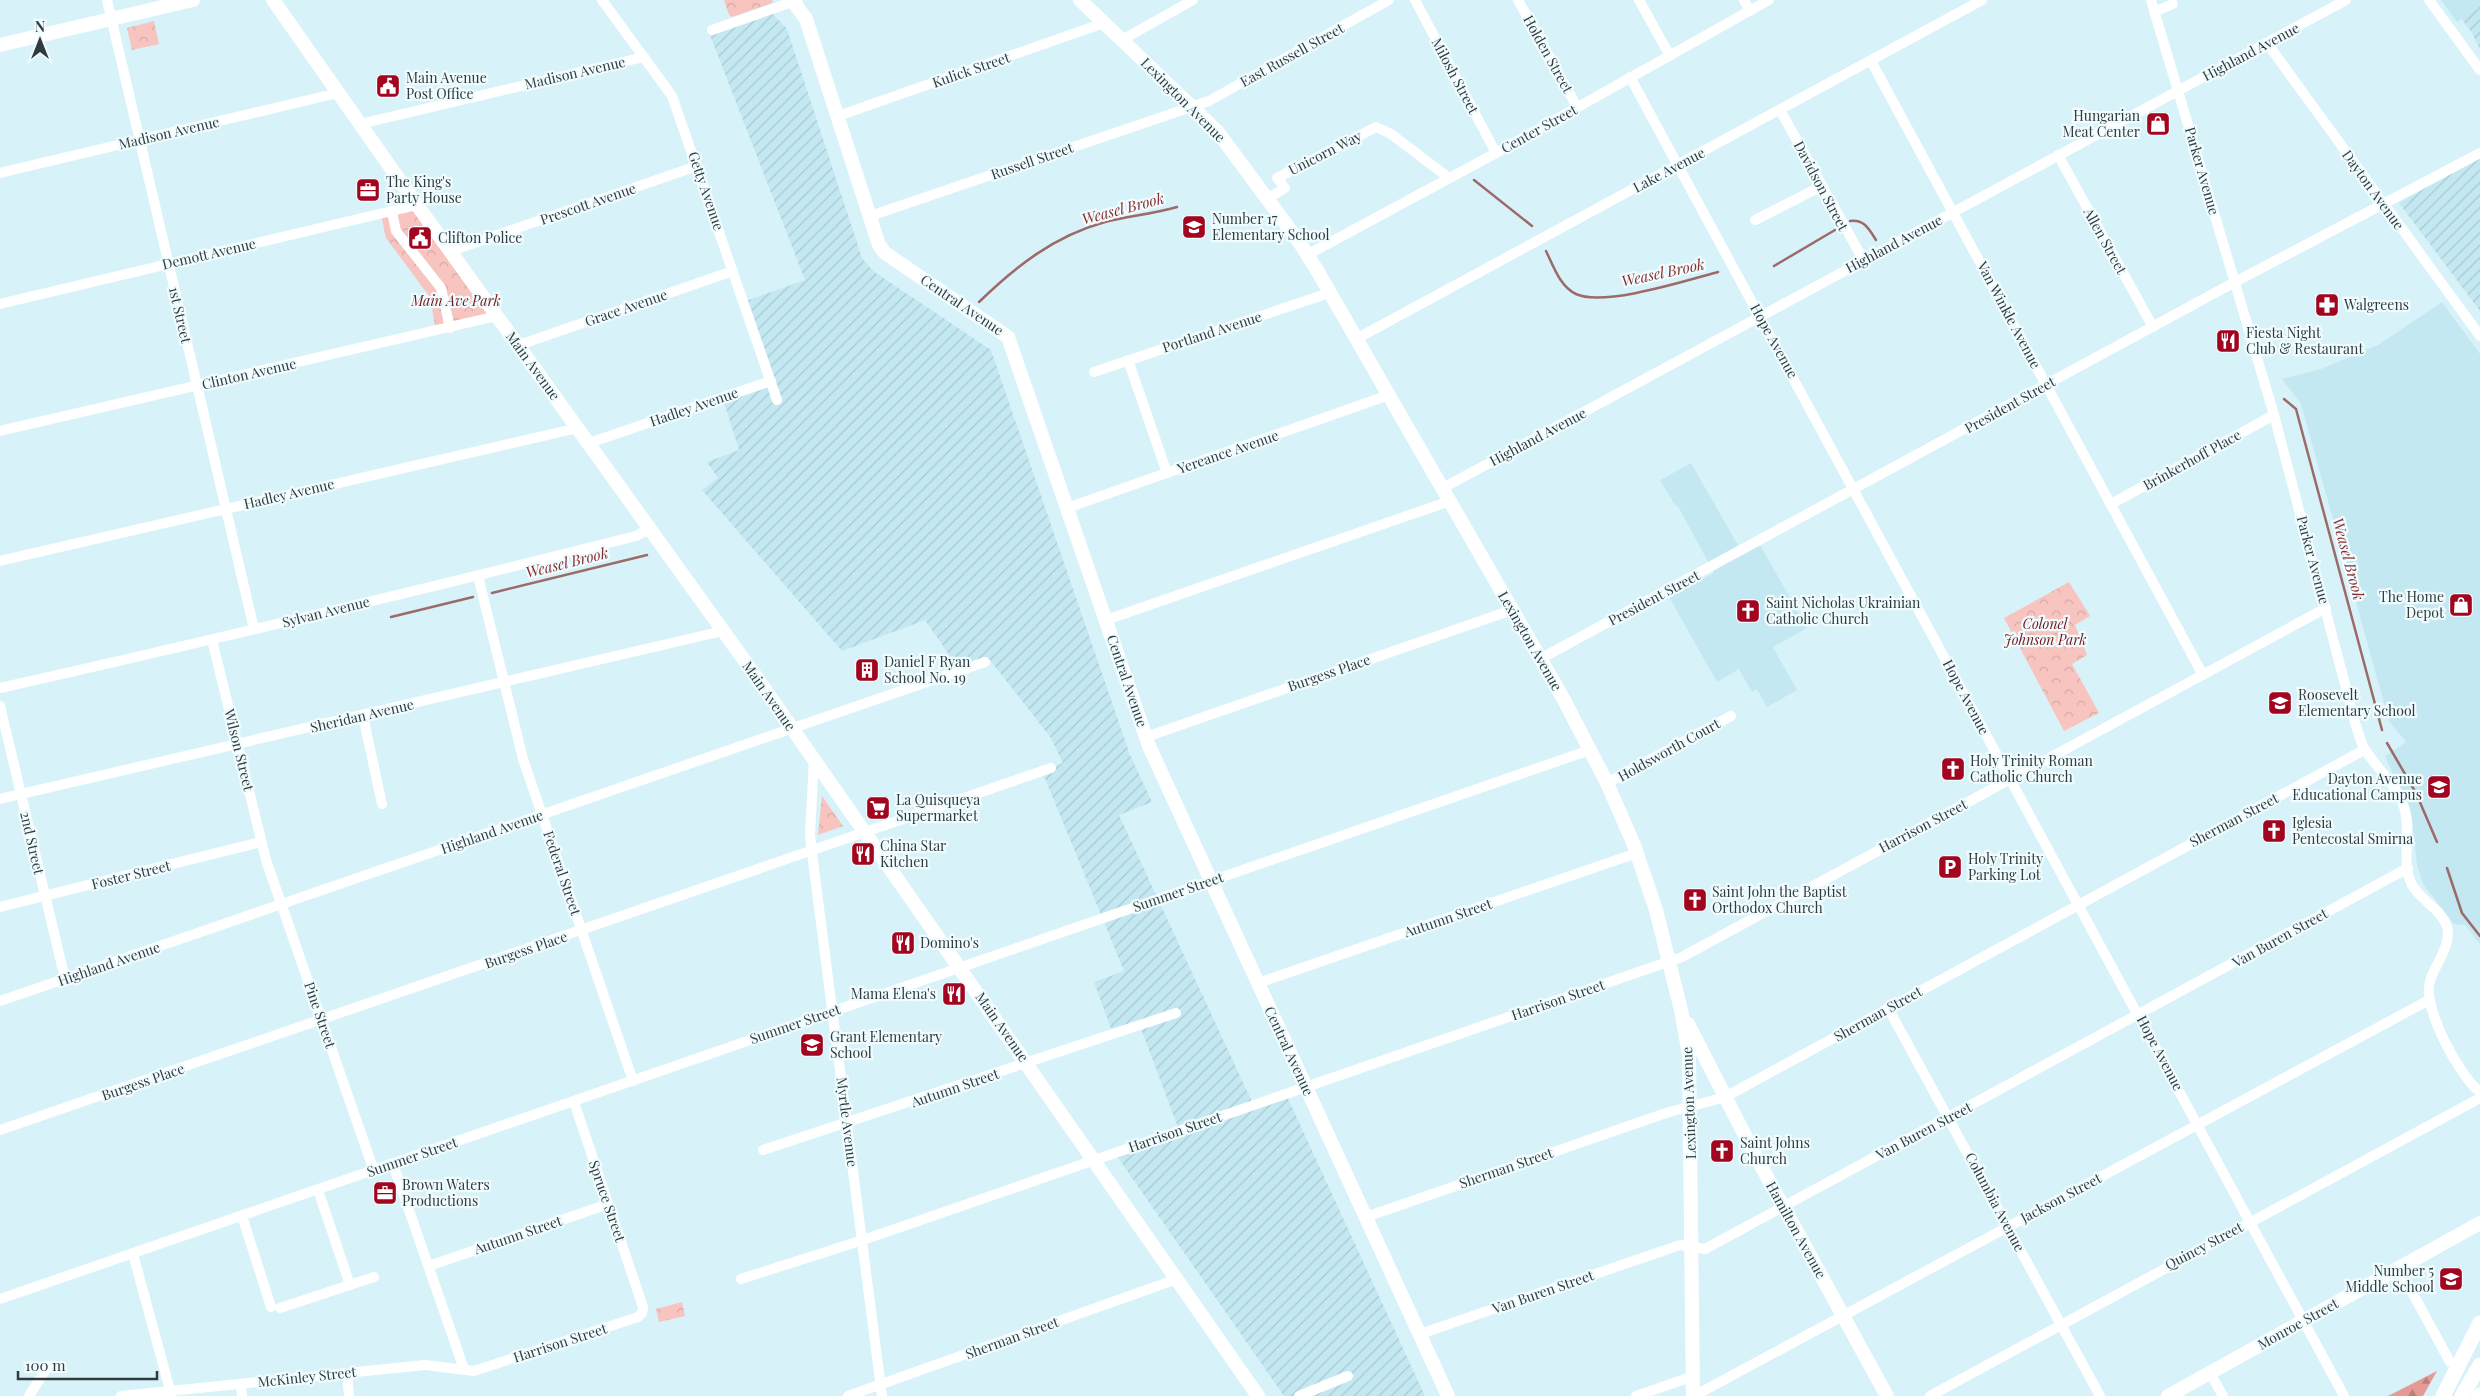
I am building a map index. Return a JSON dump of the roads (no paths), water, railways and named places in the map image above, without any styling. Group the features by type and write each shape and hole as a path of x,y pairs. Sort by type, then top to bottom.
{"highway":[{"path":"2443,1396 2480,1323"},
{"path":"2462,1396 2480,1366"}],"main road":[{"path":"0,45 193,0"},
{"name":"Main Avenue","path":"274,0 417,205 814,759 1258,1396"},
{"name":"Lexington Avenue","path":"1080,0 1194,107 1217,132 1307,255 1540,659 1607,784 1637,853 1656,910 1681,1010 1689,1055 1694,1396"},
{"name":"Central Avenue","path":"795,1 806,19 879,245 885,254 1008,337 1146,737 1448,1396"},
{"name":"Hamilton Avenue","path":"1681,1010 1725,1097 1887,1396"},
{"name":"Monroe Street","path":"2168,1396 2480,1223"}],"street":[{"name":"1st Street","path":"107,0 254,630"},
{"name":"Getty Avenue","path":"602,0 672,96 777,400"},
{"path":"1122,40 1193,0"},
{"name":"East Russell Street","path":"1194,107 1209,101 1389,0"},
{"name":"Milosh Street","path":"1415,0 1496,152"},
{"name":"Holden Street","path":"1518,0 1577,107"},
{"path":"1639,0 1670,56"},
{"path":"1744,0 1750,11"},
{"name":"Center Street","path":"1307,255 1769,0"},
{"name":"Lake Avenue","path":"1356,339 1982,0"},
{"name":"Parker Avenue","path":"2151,0 2274,415 2356,726 2364,750 2395,788 2404,807 2408,827 2408,868 2415,890 2440,916 2447,927 2446,942 2429,982 2429,1000 2433,1016 2471,1084 2480,1092"},
{"name":"Highland Avenue","path":"1443,488 2346,0"},
{"path":"2429,0 2480,70"},
{"path":"712,30 795,1"},
{"path":"2154,12 2173,4"},
{"name":"Kulick Street","path":"838,116 1104,23"},
{"name":"Dayton Avenue","path":"2267,43 2480,336"},
{"name":"Madison Avenue","path":"360,124 644,57"},
{"name":"Van Winkle Avenue","path":"1871,61 2203,675"},
{"name":"Hope Avenue","path":"1630,77 1855,489 2344,1396"},
{"name":"Madison Avenue","path":"0,173 338,93"},
{"name":"Russell Street","path":"870,216 1194,107"},
{"name":"Davidson Street","path":"1780,110 1864,260"},
{"name":"Unicorn Way","path":"1267,199 1285,188 1277,178 1376,127 1391,134 1449,178"},
{"name":"President Street","path":"1540,659 2235,282 2480,153"},
{"name":"Allen Street","path":"2058,155 2153,327"},
{"name":"Prescott Avenue","path":"451,252 697,166"},
{"path":"1756,220 1822,186"},
{"name":"Demott Avenue","path":"0,304 417,205"},
{"path":"392,212 396,231 441,288 450,328"},
{"name":"Grace Avenue","path":"519,345 733,271"},
{"name":"Portland Avenue","path":"1094,372 1329,293"},
{"name":"Clinton Avenue","path":"0,432 497,316"},
{"path":"1128,360 1167,473"},
{"name":"Hadley Avenue","path":"589,443 771,382"},
{"name":"Yereance Avenue","path":"1067,508 1388,395"},
{"name":"Brinkerhoff Place","path":"2111,504 2274,415"},
{"name":"Hadley Avenue","path":"0,561 578,428"},
{"path":"1106,620 1450,502"},
{"name":"Sylvan Avenue","path":"0,688 212,640 478,576 636,536 649,528"},
{"name":"Federal Street","path":"478,576 522,760 633,1081"},
{"name":"Harrison Street","path":"741,1279 863,1240 1669,961 1720,936 2326,608"},
{"name":"Burgess Place","path":"1146,737 1512,610"},
{"name":"Sheridan Avenue","path":"0,799 723,631"},
{"name":"Wilson Street","path":"212,640 266,860"},
{"name":"Highland Avenue","path":"0,1001 985,662"},
{"name":"2nd Street","path":"0,706 64,979"},
{"path":"363,716 382,804"},
{"name":"Holdsworth Court","path":"1607,784 1730,716"},
{"name":"Summer Street","path":"0,1299 1590,750"},
{"name":"Sherman Street","path":"1366,1217 1666,1113 1725,1097 2364,750"},
{"name":"Myrtle Avenue","path":"814,759 810,814 812,851 882,1396"},
{"name":"Burgess Place","path":"0,1130 1051,768"},
{"name":"Foster Street","path":"0,907 261,842"},
{"name":"Autumn Street","path":"1258,983 1637,853"},
{"name":"Pine Street","path":"266,860 374,1171"},
{"name":"Van Buren Street","path":"1420,1334 1681,1245 1705,1249 2408,868"},
{"name":"Jackson Street","path":"1694,1396 2429,1000"},
{"name":"Columbia Avenue","path":"1888,1008 2100,1396"},
{"name":"Autumn Street","path":"763,1150 847,1124 1176,1013"},
{"name":"Quincy Street","path":"1930,1396 2480,1098"},
{"name":"Spruce Street","path":"574,1102 641,1301"},
{"path":"393,1164 464,1370"},
{"path":"318,1190 350,1285"},
{"name":"Autumn Street","path":"428,1266 608,1204"},
{"path":"242,1216 275,1307 374,1277"},
{"path":"133,1254 169,1393"},
{"path":"2399,1268 2450,1362"},
{"name":"Sherman Street","path":"848,1396 1177,1279"},
{"name":"Harrison Street","path":"464,1370 474,1370 638,1317 642,1313 641,1301"},
{"name":"McKinley Street","path":"121,1396 169,1393 425,1365 464,1370"},
{"path":"29,1396 48,1366"},
{"path":"2210,1373 2223,1396"},
{"path":"348,1374 349,1396"},
{"path":"1299,1396 1348,1376"},
{"path":"1636,1396 1694,1376"},
{"path":"241,1384 242,1396"}],"waterway":[{"name":"Weasel Brook","path":"1474,180 1532,226"},
{"name":"Weasel Brook","path":"979,302 1021,265 1069,235 1105,222 1177,207"},
{"name":"Weasel Brook","path":"1850,221 1863,223 1876,240"},
{"name":"Weasel Brook","path":"1774,266 1835,230"},
{"name":"Weasel Brook","path":"1546,251 1561,281 1570,291 1589,297 1606,297 1646,291 1718,272"},
{"name":"Weasel Brook","path":"2284,399 2296,409 2382,730"},
{"name":"Weasel Brook","path":"492,593 647,555"},
{"name":"Weasel Brook","path":"391,617 473,597"},
{"name":"Weasel Brook","path":"2387,743 2416,793 2437,842"},
{"name":"Weasel Brook","path":"2447,868 2462,913 2480,936"}],"place":[{"name":"Main Avenue Post Office","path":"388,86"},
{"name":"Hungarian Meat Center","path":"2158,124"},
{"name":"The King's Party House","path":"368,190"},
{"name":"Number 17 Elementary School","path":"1194,227"},
{"name":"Clifton Police","path":"420,238"},
{"name":"Walgreens","path":"2327,305"},
{"name":"Fiesta Night Club & Restaurant","path":"2228,341"},
{"name":"The Home Depot","path":"2461,605"},
{"name":"Saint Nicholas Ukrainian Catholic Church","path":"1748,611"},
{"name":"Daniel F Ryan School No. 19","path":"867,670"},
{"name":"Roosevelt Elementary School","path":"2280,703"},
{"name":"Holy Trinity Roman Catholic Church","path":"1953,769"},
{"name":"Dayton Avenue Educational Campus","path":"2439,787"},
{"name":"La Quisqueya Supermarket","path":"878,808"},
{"name":"Iglesia Pentecostal Smirna","path":"2274,831"},
{"name":"China Star Kitchen","path":"863,854"},
{"name":"Holy Trinity Parking Lot","path":"1950,867"},
{"name":"Saint John the Baptist Orthodox Church","path":"1695,900"},
{"name":"Domino's","path":"903,943"},
{"name":"Mama Elena's","path":"954,994"},
{"name":"Grant Elementary School","path":"812,1045"},
{"name":"Saint Johns Church","path":"1722,1151"},
{"name":"Brown Waters Productions","path":"385,1193"},
{"name":"Number 5 Middle School","path":"2451,1279"}],"park label":[{"name":"Main Ave Park","path":"456,301"},
{"name":"Colonel Johnson Park","path":"2045,632"}]}
